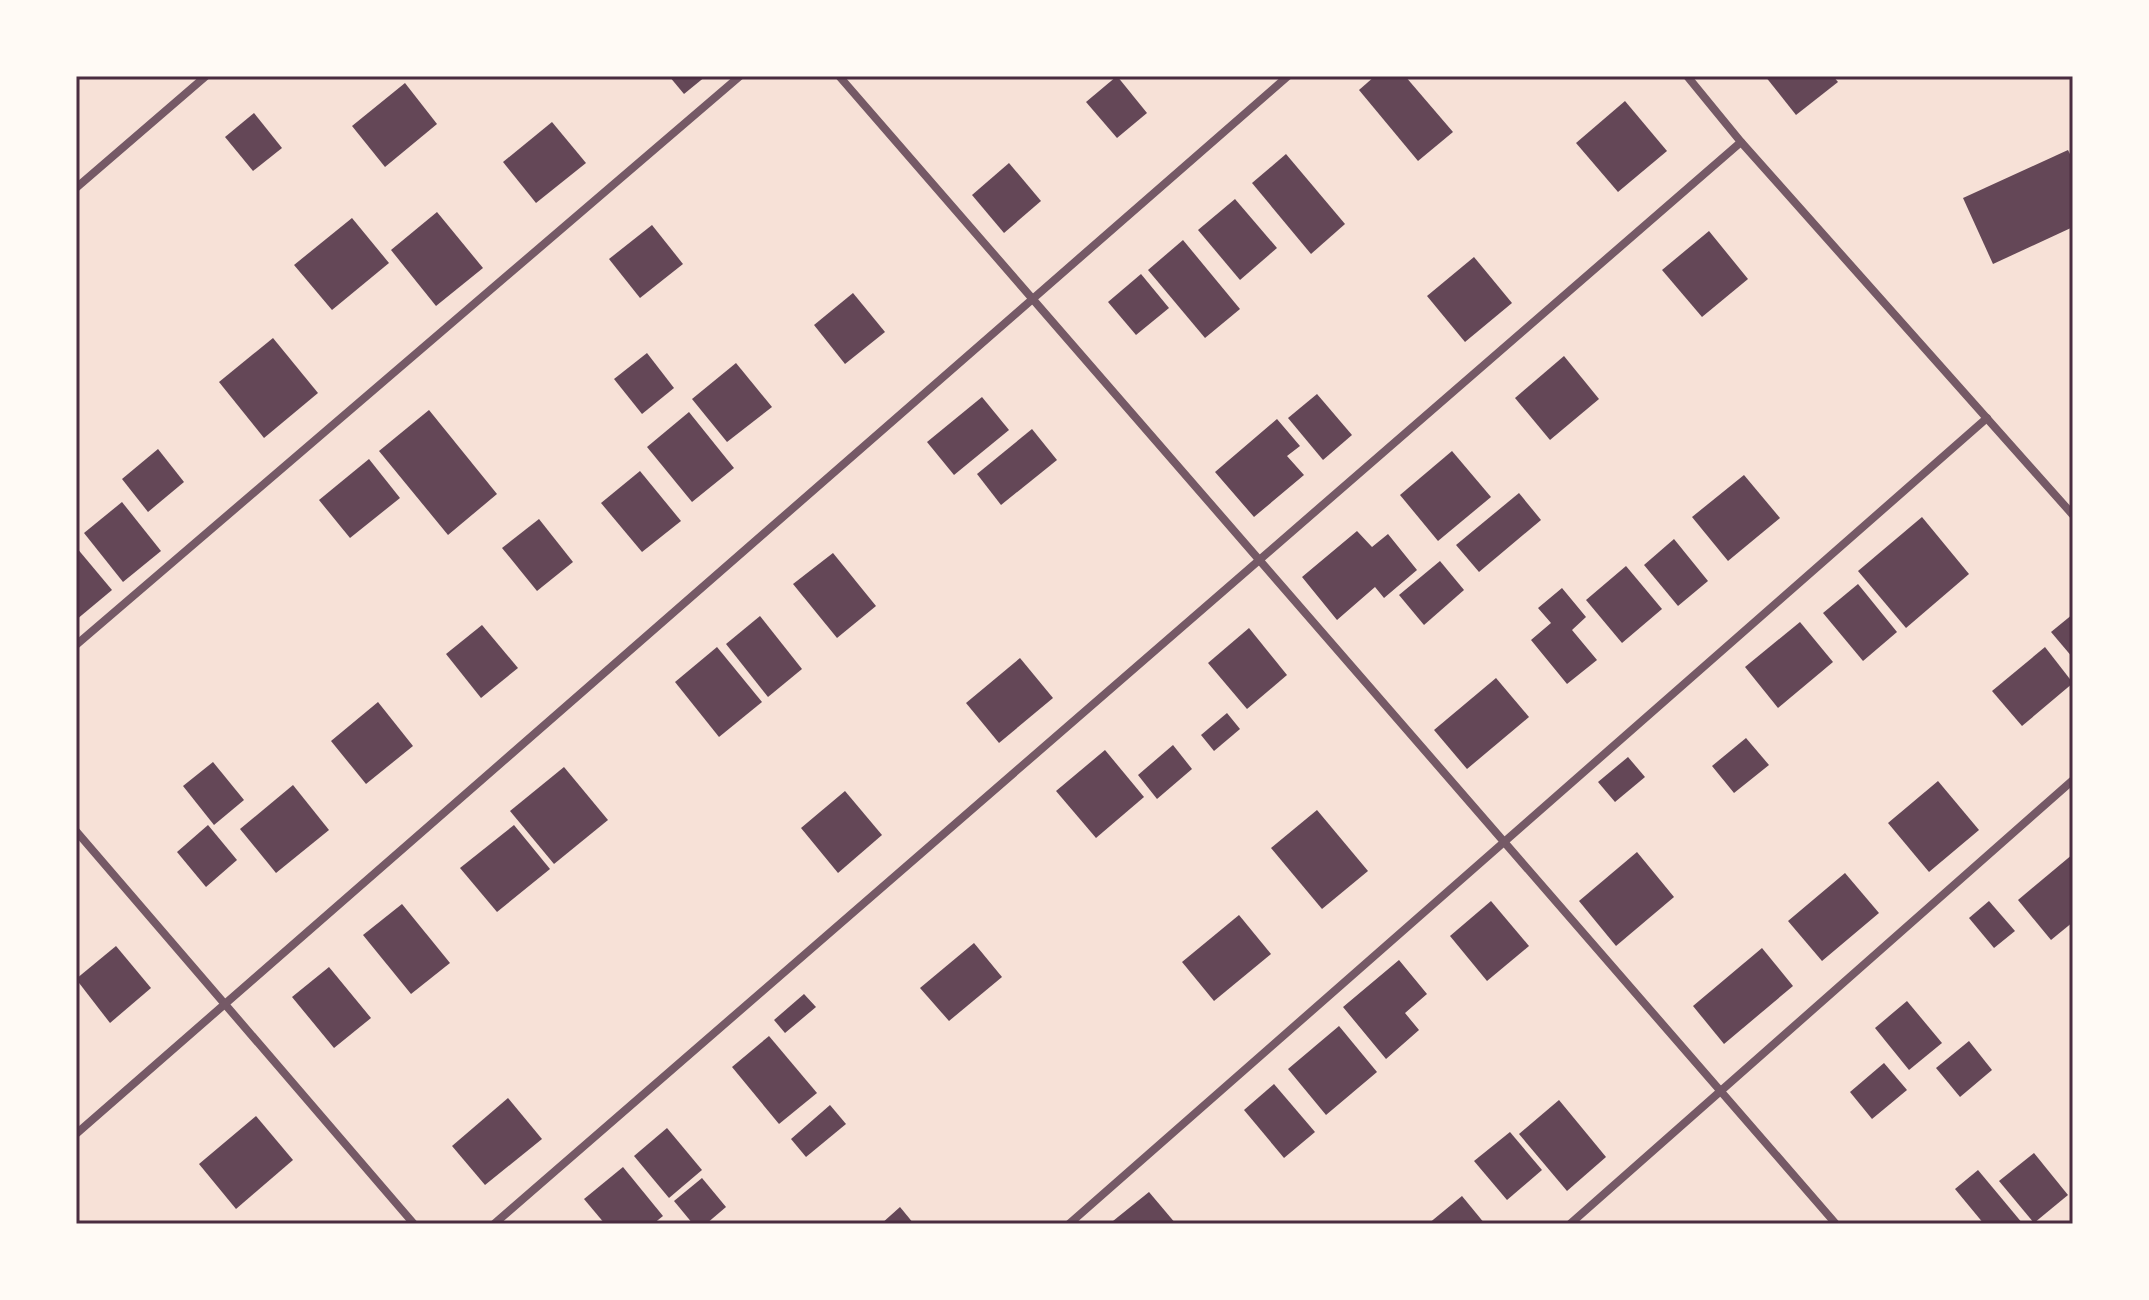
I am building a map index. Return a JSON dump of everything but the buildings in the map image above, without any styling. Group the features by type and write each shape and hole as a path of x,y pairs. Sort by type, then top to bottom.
{"street":[{"path":"76,188 206,76"},
{"path":"76,645 740,76"},
{"path":"839,76 1836,1224"},
{"path":"76,1134 1288,76"},
{"path":"1687,76 1741,142 2073,515"},
{"path":"494,1224 1741,142"},
{"path":"1069,1224 1987,418"},
{"path":"1570,1224 2073,780"},
{"path":"76,831 414,1224"}]}
